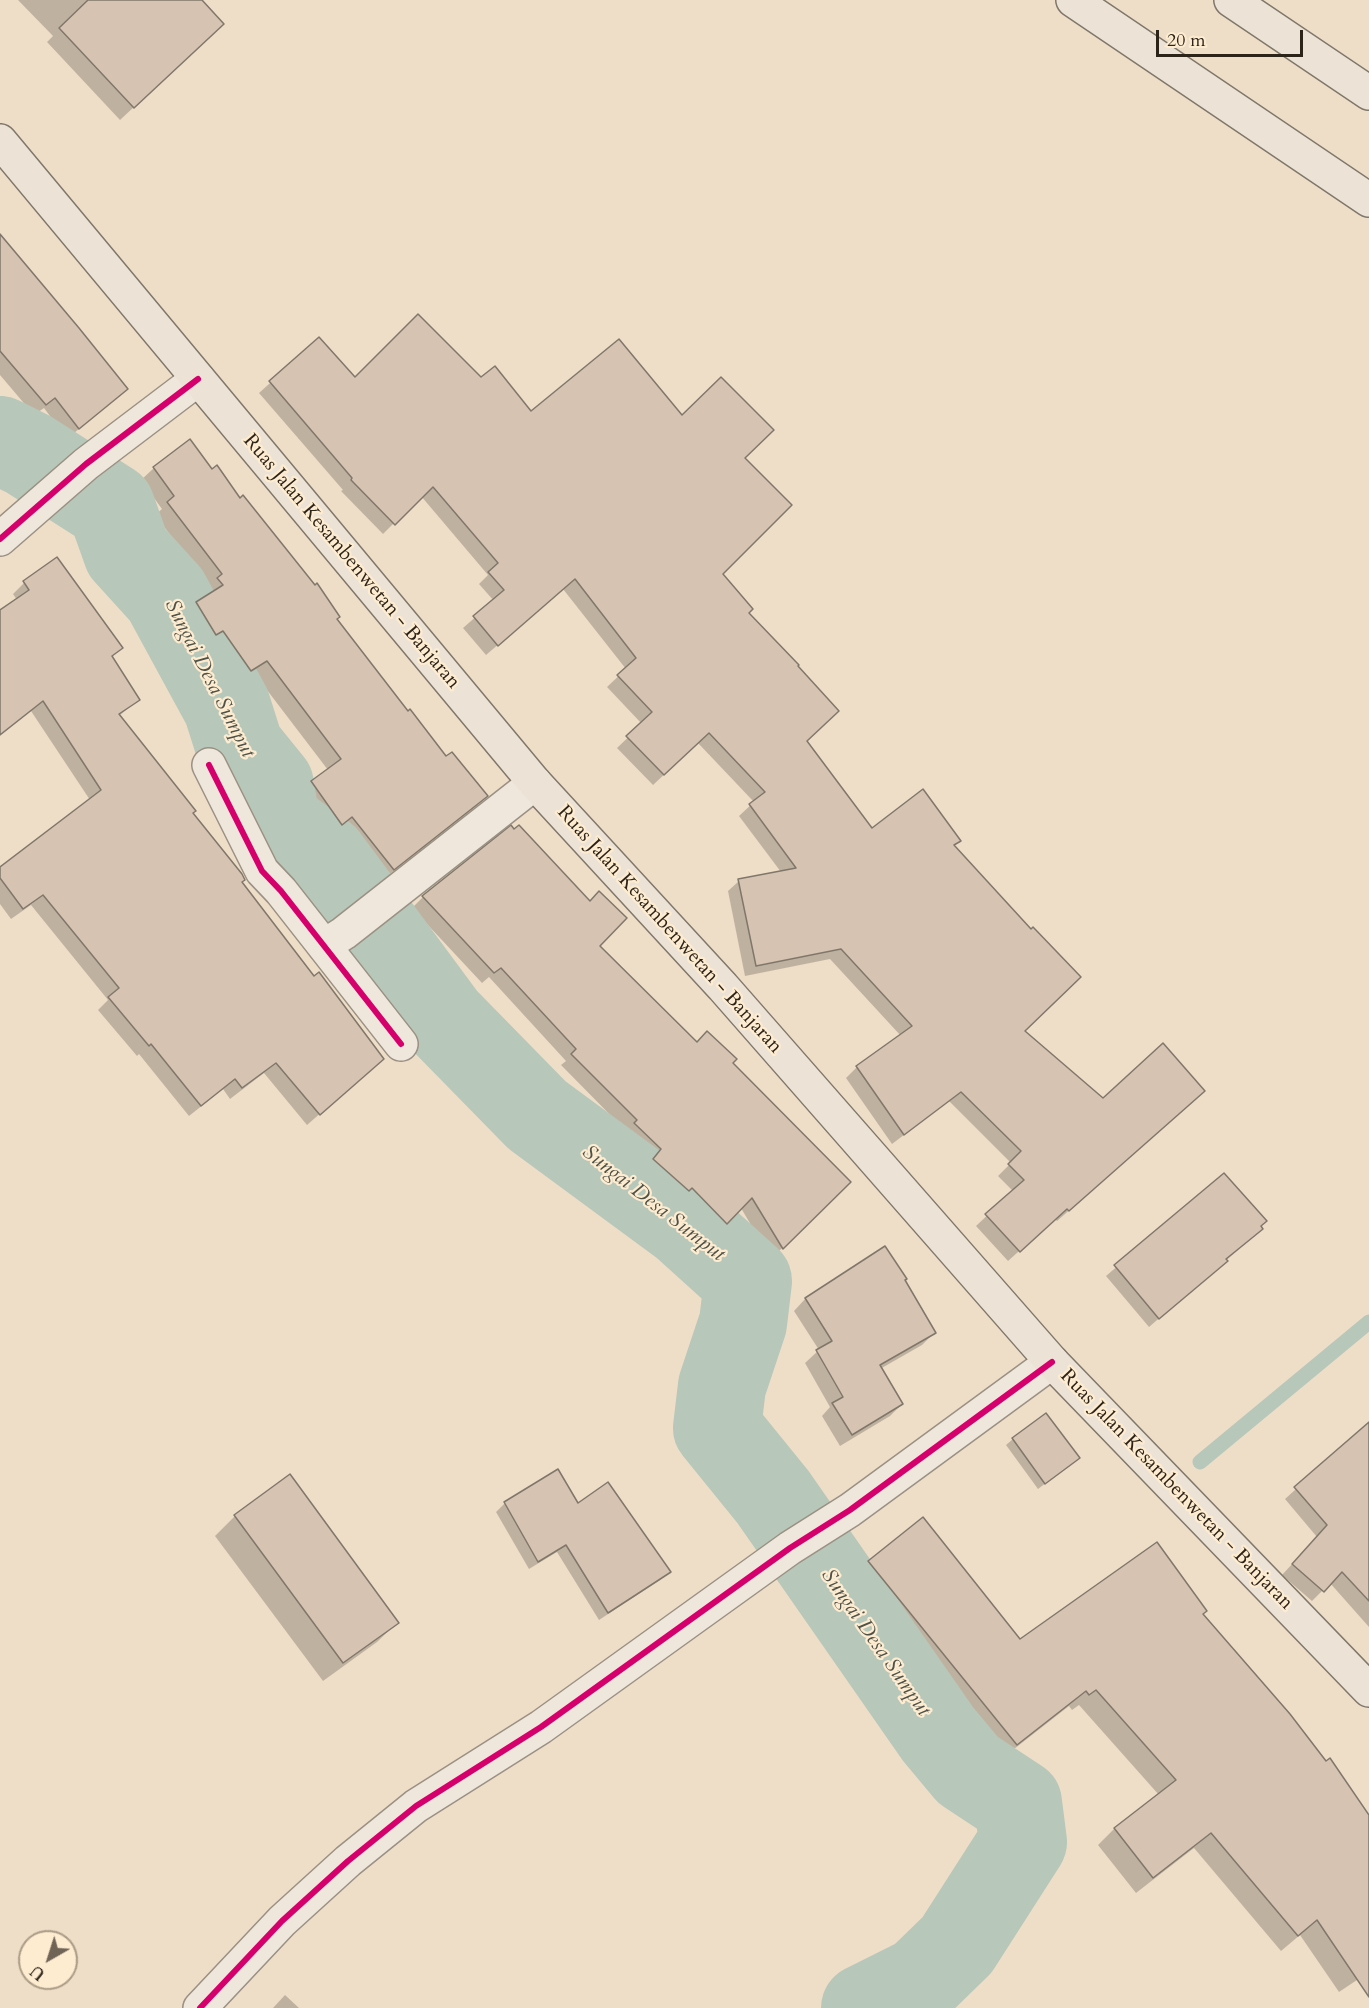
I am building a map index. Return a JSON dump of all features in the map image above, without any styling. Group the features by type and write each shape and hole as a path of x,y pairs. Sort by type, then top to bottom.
{"main road":[{"path":"1073,0 1369,200"},
{"path":"1231,0 1369,93"},
{"name":"Ruas Jalan Kesambenwetan - Banjaran","path":"0,141 535,783 723,987 1052,1362 1369,1690"}],"street":[{"path":"0,538 86,464 198,379"},
{"path":"209,765 262,871 334,939 401,1044"},
{"path":"334,939 535,783"},
{"path":"200,2008 282,1921 348,1861 416,1806 541,1727 790,1548 850,1510 1052,1362"}],"building":[{"path":"88,0 202,0 224,24 134,108 59,28"},
{"path":"0,234 128,389 79,429 55,398 46,405 0,351"},
{"path":"418,314 481,377 495,366 531,411 619,339 682,415 721,377 774,430 745,458 792,505 723,574 753,609 749,613 839,711 807,741 872,828 923,789 961,841 954,845 1031,929 1033,927 1081,977 1025,1031 1103,1098 1163,1043 1205,1091 1020,1252 985,1214 1024,1180 1008,1164 1021,1151 961,1092 904,1135 856,1066 912,1026 841,949 756,966 738,879 796,868 749,804 765,792 709,733 664,775 626,736 652,712 617,675 636,658 575,579 498,646 473,616 504,590 488,572 498,563 433,487 395,525 351,480 352,478 269,381 319,337 355,377"},
{"path":"190,439 212,469 217,465 240,498 243,495 315,585 317,583 340,617 337,619 408,711 410,709 446,756 452,752 488,796 394,870 352,817 342,825 311,781 341,759 267,661 251,671 223,631 216,635 196,602 223,585 217,578 222,574 167,502 174,496 153,467"},
{"path":"57,557 123,648 112,656 140,700 119,714 196,811 193,813 242,874 245,880 242,882 314,976 319,972 384,1059 320,1115 276,1063 242,1088 235,1079 201,1106 151,1044 149,1046 108,997 119,988 43,895 23,909 0,878 0,867 101,790 43,701 0,735 0,610 29,590 23,581"},
{"path":"511,825 514,829 519,825 590,901 599,891 627,918 600,946 697,1042 707,1031 737,1059 733,1063 851,1182 783,1249 752,1198 727,1224 692,1188 689,1191 653,1159 661,1149 634,1123 637,1120 571,1054 576,1049 501,968 494,973 422,896"},
{"path":"1224,1173 1267,1221 1261,1226 1263,1229 1226,1259 1228,1261 1159,1319 1114,1265"},
{"path":"885,1246 907,1279 905,1280 936,1333 880,1365 903,1404 852,1435 832,1403 843,1397 816,1350 832,1341 805,1298"},
{"path":"1046,1413 1080,1458 1045,1484 1012,1438"},
{"path":"1369,1422 1369,1601 1342,1572 1324,1592 1292,1564 1327,1525 1294,1487"},
{"path":"558,1469 578,1503 608,1482 671,1572 608,1613 566,1545 538,1562 504,1502"},
{"path":"290,1474 399,1623 343,1663 234,1515"},
{"path":"923,1517 1020,1639 1157,1542 1207,1611 1203,1614 1290,1714 1326,1761 1330,1758 1369,1815 1369,1997 1317,1920 1298,1936 1211,1833 1153,1878 1114,1828 1176,1780 1096,1690 1089,1695 1086,1691 1017,1745 868,1561"}],"waterway":[{"name":"Sungai Desa Sumput","path":"0,440 28,454 111,507 127,552 166,595 227,707 240,748 270,785 276,823 324,858 443,1019 537,1115 685,1224 748,1281 743,1323 722,1386 717,1428 773,1497 938,1734 968,1770 1018,1803 1023,1842 957,1945 921,1980 865,2008"},
{"path":"1200,1462 1369,1322"}],"cycle path":[{"path":"0,539 86,464 198,379"},
{"path":"209,765 262,871 281,891 401,1044"},
{"path":"200,2008 282,1921 348,1861 416,1806 541,1727 790,1548 850,1510 1052,1362"}]}
